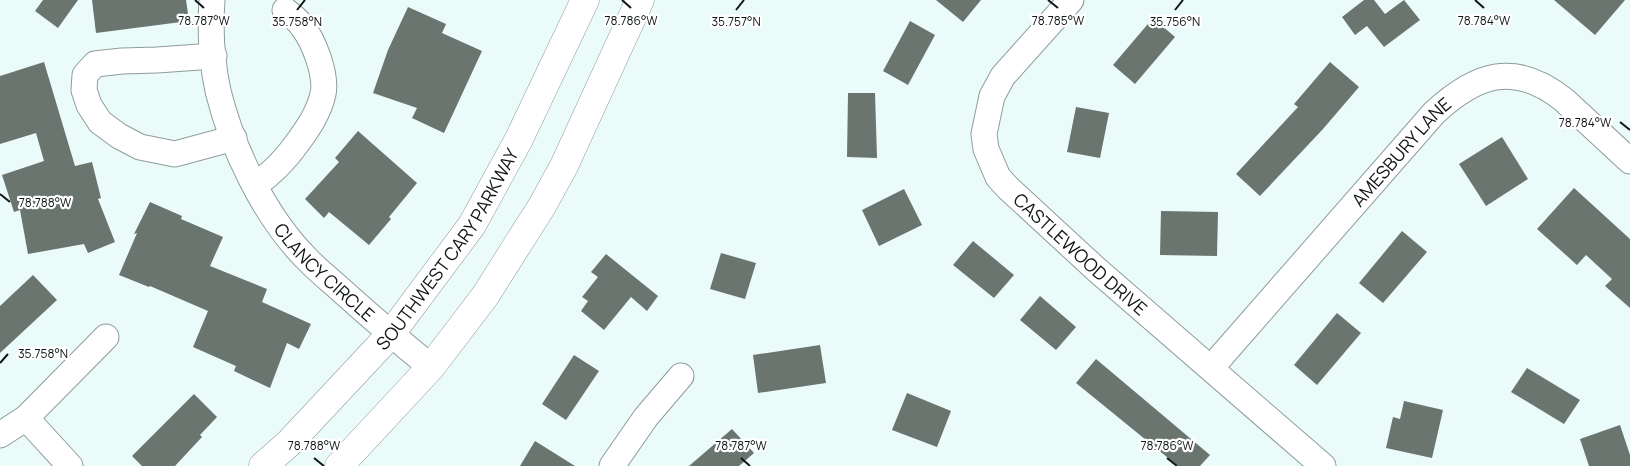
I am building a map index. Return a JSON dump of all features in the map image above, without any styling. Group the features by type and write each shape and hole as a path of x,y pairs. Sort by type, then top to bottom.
{"main road":[{"name":"SOUTHWEST CARY PARKWAY","path":"263,466 288,444 390,334 472,225 519,139 585,0"},
{"path":"339,466 431,367 486,296 542,206 564,166 640,0"}],"street":[{"name":"CLANCY CIRCLE","path":"212,0 211,18 218,90 234,138 255,185 272,216 304,257 390,334 431,367"},
{"name":"CASTLEWOOD DRIVE","path":"1071,0 1003,76 992,96 984,134 990,162 1008,188 1104,276 1323,466"},
{"path":"255,185 269,175 286,158 304,134 317,112 324,92 322,70 314,47 303,26 285,10"},
{"path":"214,56 157,60 122,60 95,64 85,75 84,90 89,105 100,122 118,136 140,147 175,154 234,138"},
{"name":"AMESBURY LANE","path":"1211,368 1434,113 1468,86 1488,78 1507,76 1522,77 1538,83 1553,91 1564,100 1630,161"},
{"path":"0,435 26,418 106,337"},
{"path":"612,466 646,417 681,376"},
{"path":"26,418 69,466"}],"building":[{"path":"43,0 78,0 58,28 35,11"},
{"path":"92,0 186,0 189,21 96,33"},
{"path":"936,0 981,0 963,22"},
{"path":"1364,0 1374,0 1385,14 1404,0 1420,20 1384,47 1367,26 1355,35 1342,17"},
{"path":"1554,0 1625,0 1595,35"},
{"path":"408,7 446,24 442,33 482,51 444,133 412,118 417,108 373,93 388,50"},
{"path":"1153,18 1175,37 1135,84 1113,65"},
{"path":"910,21 935,35 908,85 883,71"},
{"path":"44,62 75,166 92,162 101,198 98,199 115,242 88,253 84,244 28,254 20,210 14,212 2,175 44,161 36,133 0,144 0,76"},
{"path":"1330,62 1359,87 1323,129 1260,196 1236,174 1298,107 1294,104"},
{"path":"848,93 875,93 877,158 847,157"},
{"path":"1076,107 1109,113 1100,158 1067,152"},
{"path":"358,131 417,183 369,245 329,212 324,218 305,199 339,162 335,158"},
{"path":"1502,137 1528,179 1486,206 1459,164"},
{"path":"1574,188 1630,239 1630,308 1605,286 1612,279 1586,255 1577,265 1537,229"},
{"path":"904,189 922,225 879,246 862,210"},
{"path":"150,202 182,216 181,219 223,237 210,266 267,289 262,302 311,324 299,349 287,343 270,388 234,371 236,366 193,347 208,311 119,275 137,233 134,234"},
{"path":"1161,211 1218,212 1217,256 1160,255"},
{"path":"1402,231 1427,252 1383,303 1359,283"},
{"path":"973,241 1014,275 994,298 953,265"},
{"path":"721,253 756,263 745,299 710,289"},
{"path":"606,254 658,296 647,311 631,297 604,330 581,311 588,301 582,297 598,277 591,272"},
{"path":"33,275 57,300 0,353 0,306"},
{"path":"1040,296 1076,327 1056,350 1020,320"},
{"path":"1337,313 1361,333 1317,385 1294,365"},
{"path":"820,345 826,383 758,393 753,355"},
{"path":"574,355 599,371 566,420 542,404"},
{"path":"1096,359 1210,455 1200,466 1178,466 1076,383"},
{"path":"1527,368 1580,400 1564,424 1511,392"},
{"path":"907,393 951,411 937,447 892,430"},
{"path":"194,394 217,417 200,435 202,437 175,466 142,466 132,456"},
{"path":"1404,401 1443,410 1432,458 1386,448 1393,417 1400,419"},
{"path":"1620,425 1630,455 1630,466 1589,466 1580,439"},
{"path":"732,429 754,453 739,466 689,466"},
{"path":"535,441 575,466 520,466"}]}
